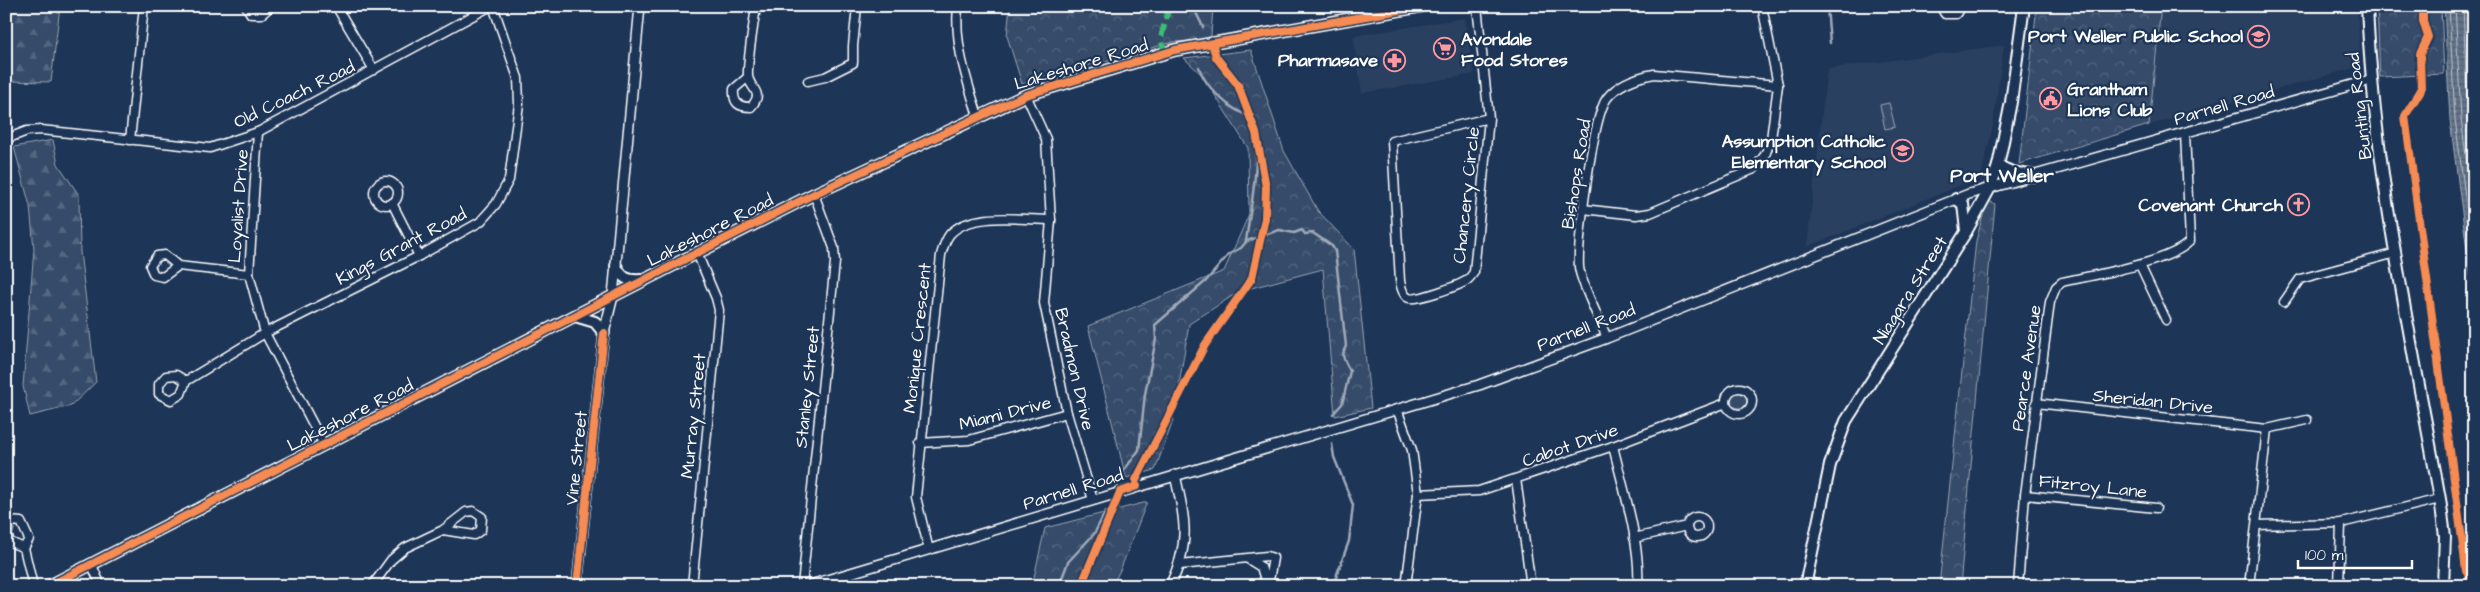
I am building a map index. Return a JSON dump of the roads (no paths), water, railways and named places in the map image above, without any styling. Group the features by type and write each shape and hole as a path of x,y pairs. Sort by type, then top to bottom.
{"main road":[{"name":"Lakeshore Road","path":"49,586 697,253 814,194 978,116 1026,96 1175,50 1423,6"},
{"name":"Niagara Street","path":"1807,583 1830,465 1846,421 1966,232 1990,188 1998,166 2012,97 2024,6"},
{"name":"Bunting Road","path":"2366,6 2370,80 2396,253 2445,536 2443,586"},
{"path":"1998,166 2012,172 2034,176"},
{"path":"1956,199 1963,204 1966,232"},
{"path":"616,266 622,277 629,281 647,279"},
{"path":"575,316 595,322 604,333"}],"street":[{"path":"130,140 144,6"},
{"path":"246,6 251,14 262,14 271,6"},
{"path":"336,6 374,70"},
{"name":"Old Coach Road","path":"6,139 27,131 41,130 210,148 258,132 492,6"},
{"name":"Kings Grant Road","path":"186,381 265,333 419,256 480,222 496,204 509,180 519,104 518,78 492,6"},
{"name":"Vine Street","path":"577,586 604,333 613,296 640,6"},
{"path":"748,77 756,6"},
{"path":"808,80 825,78 853,63 858,6"},
{"path":"958,6 956,23 960,58 978,116"},
{"name":"Chancery Circle","path":"1477,6 1489,118 1474,272 1467,280 1451,287 1415,299 1408,298 1404,295 1400,281 1392,141 1489,118"},
{"path":"1583,209 1636,215 1650,213 1754,169 1766,154 1771,139 1778,85 1762,6"},
{"path":"1940,6 1945,14 1956,14 1961,6"},
{"name":"Bishops Road","path":"1607,338 1579,268 1583,209 1598,119 1607,98 1621,86 1640,77 1654,74 1778,85"},
{"name":"Parnell Road","path":"807,586 1479,385 1607,338 1956,199 2370,80"},
{"name":"Bradmon Drive","path":"1026,96 1046,139 1051,220 1044,303 1067,413 1093,500"},
{"name":"Loyalist Drive","path":"258,132 248,274 265,333 324,445"},
{"name":"Pearce Avenue","path":"2018,586 2036,403 2050,302 2056,287 2062,282 2140,265 2184,248 2190,241 2184,132"},
{"name":"Stanley Street","path":"802,586 835,262 834,248 814,194"},
{"path":"392,204 419,256"},
{"name":"Monique Crescent","path":"930,550 916,498 940,255 945,241 951,233 984,219 1051,220"},
{"name":"Murray Street","path":"692,586 719,310 716,298 697,253"},
{"path":"2284,302 2300,279 2396,253"},
{"path":"2140,265 2166,320"},
{"path":"178,266 248,274"},
{"name":"Cabot Drive","path":"1418,494 1479,491 1614,446 1726,403"},
{"name":"Sheridan Drive","path":"2036,403 2267,429 2307,420"},
{"path":"1397,409 1412,450 1418,494 1406,586"},
{"name":"Miami Drive","path":"920,443 969,440 1067,413"},
{"path":"2249,586 2267,429"},
{"path":"1614,446 1634,538 1638,565 1638,586"},
{"path":"1170,586 1180,566 1186,534 1183,508 1175,475"},
{"path":"1516,479 1531,586"},
{"name":"Fitzroy Lane","path":"2026,494 2156,508"},
{"path":"2257,525 2341,523 2440,499"},
{"path":"372,586 391,560 398,554 443,530 466,512 473,511 482,517 481,530 474,535 443,530"},
{"path":"2339,586 2341,523"},
{"path":"1634,538 1687,526"},
{"path":"24,548 33,586"},
{"path":"1180,566 1267,556 1273,558 1267,586"},
{"path":"1248,559 1262,567 1267,586"},
{"path":"92,565 101,586"},
{"path":"1807,583 1820,586"}],"water":[{"path":"2444,6 2474,6 2474,304 2450,120"}],"waterway":[{"path":"1193,6 1203,27"},
{"path":"1827,6 1830,43"},
{"path":"1117,486 1122,473 1139,450 1145,394 1156,339 1155,325 1206,281 1229,254 1241,248 1246,242 1256,158 1252,127 1243,113 1217,95 1204,79 1199,67"},
{"path":"1247,241 1279,230 1294,233 1302,230 1305,234 1313,233 1332,246 1335,251 1346,346 1343,356 1350,371 1342,404 1333,414"},
{"path":"1332,444 1334,457 1353,505 1349,541 1337,574 1335,586"},
{"path":"1059,586 1068,562 1094,534 1106,511"}],"place":[{"name":"Port Weller Public School","path":"2259,36"},
{"name":"Avondale Food Stores","path":"1445,49"},
{"name":"Pharmasave","path":"1394,60"},
{"name":"Grantham Lions Club","path":"2051,99"},
{"name":"Assumption Catholic Elementary School","path":"1902,151"},
{"name":"Covenant Church","path":"2299,205"}],"district":[{"name":"Port Weller","path":"2002,175"}]}
